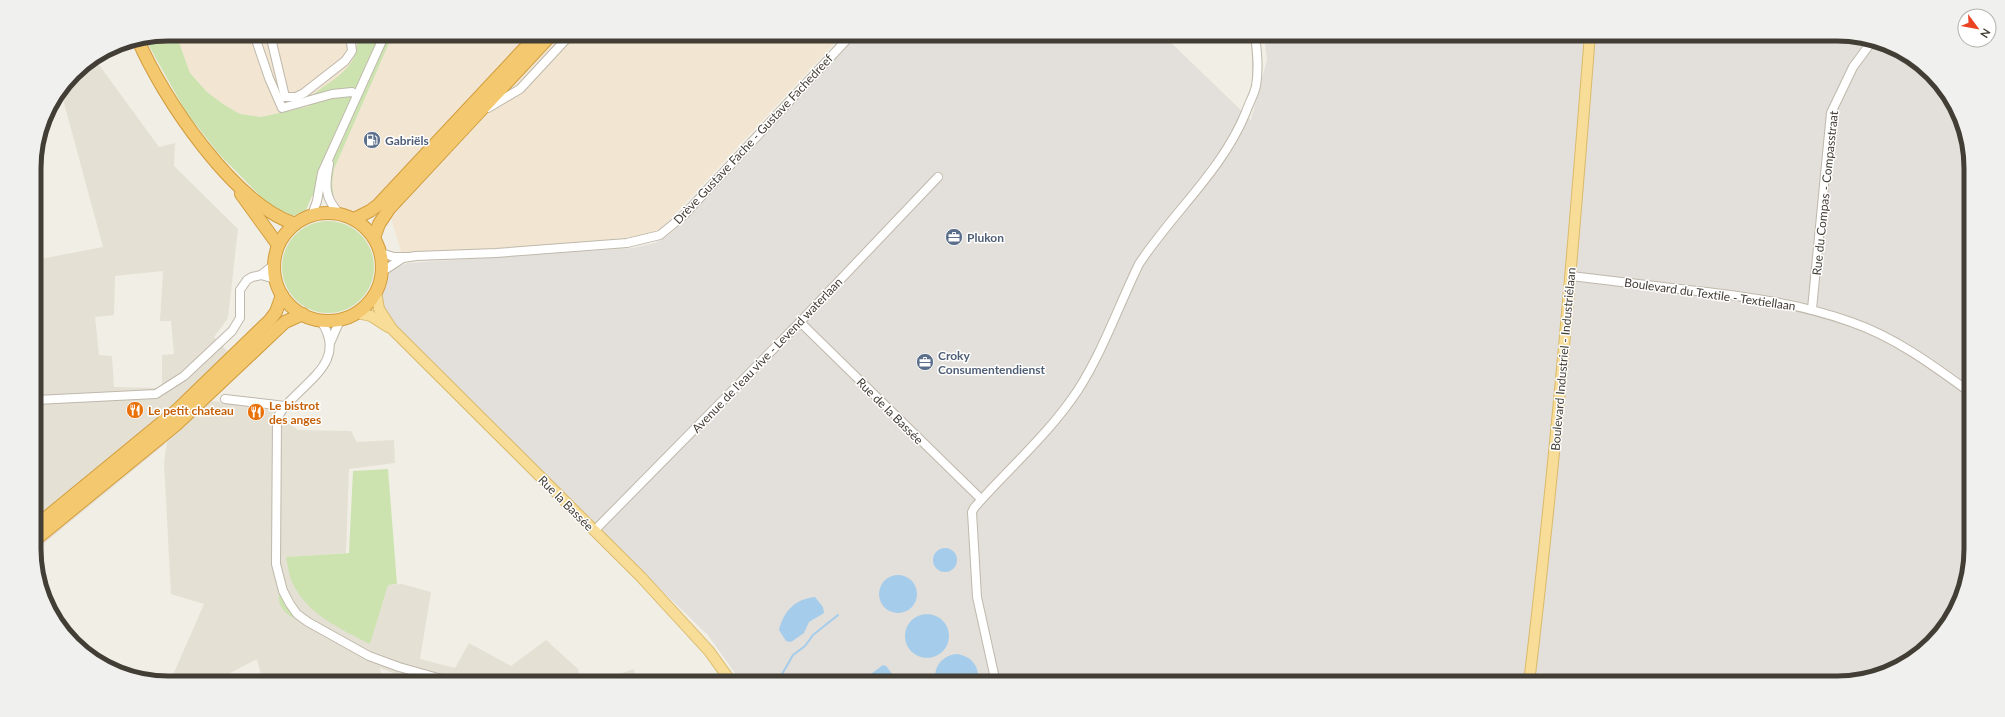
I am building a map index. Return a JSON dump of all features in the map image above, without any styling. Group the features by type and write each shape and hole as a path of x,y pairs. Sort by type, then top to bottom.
{"highway":[{"path":"354,219 370,212 378,205 531,41"},
{"path":"374,238 389,209 545,41"},
{"path":"140,44 157,79 190,130 234,180 270,212 282,220 295,224"},
{"path":"234,180 250,209 271,233 278,245"},
{"path":"329,212 354,219 366,227 374,238 381,253 383,271 376,292 368,304 357,313 340,320 321,321 303,314 291,306 282,295 275,280 274,265 278,245 295,224 312,215 329,212"},
{"path":"41,522 116,462 181,406 270,320 276,312 282,295"},
{"path":"41,535 178,423 285,322 303,314"}],"main road":[{"name":"Boulevard Industriel - Industriélaan","path":"1530,676 1546,546 1571,276 1589,41"},
{"name":"Rue la Bassée","path":"376,292 379,309 392,329 679,618 709,652 727,676"},
{"name":"Rue la Bassée","path":"357,313 371,316 392,329"}],"street":[{"path":"257,41 282,100"},
{"path":"271,41 282,100 282,108 332,94 352,92 357,95"},
{"path":"282,100 304,92 345,61 352,52 351,41"},
{"path":"312,215 317,201 322,173 330,159 382,41"},
{"path":"478,113 520,89 565,41"},
{"name":"Drève Gustave Fache - Gustave Fachedreef","path":"383,271 404,258 411,257 627,244 660,235 684,216 846,41"},
{"path":"994,676 977,597 972,512 982,499 1029,451 1074,396 1086,375 1139,264 1147,251 1206,180 1229,146 1238,130 1256,88 1257,73 1255,41"},
{"name":"Rue du Compas - Compasstraat","path":"1812,309 1831,113 1853,67 1869,45"},
{"path":"330,159 327,192 329,200 339,214"},
{"name":"Avenue de l'eau vive - Levend waterlaan","path":"594,531 800,322 938,177"},
{"name":"Drève Gustave Fache - Gustave Fachedreef","path":"381,253 394,256 411,257"},
{"path":"261,275 274,265"},
{"path":"41,400 156,394 184,376 232,331 240,318 240,290 247,280 252,276 261,275 275,280"},
{"name":"Boulevard du Textile - Textiellaan","path":"1571,276 1784,302 1812,309 1853,322 1900,345 1932,365 1964,389"},
{"path":"340,320 332,337 330,354 325,365 285,406 277,420 275,537 276,564 279,579 283,592 290,604 297,614 308,622 369,656 399,667 431,676"},
{"path":"321,321 332,337"},
{"name":"Rue de la Bassée","path":"800,322 982,499"},
{"path":"225,399 285,406"}],"shaded area":[{"path":"179,41 358,41 356,55 352,63 310,106 261,117 240,114 223,104 207,92 190,73"},
{"path":"390,41 523,41 373,201 356,211 347,210 338,205 334,197 332,184 334,169"},
{"path":"555,41 836,41 661,229 635,237 403,258 391,218"},
{"path":"852,41 1169,41 1251,120 1267,60 1265,41 1837,41 1862,43 1893,54 1908,62 1927,78 1947,104 1960,135 1964,168 1964,549 1962,574 1954,598 1947,612 1927,639 1914,650 1886,666 1862,674 1845,676 737,676 708,635 607,538 387,318 381,300 388,276 392,269 408,263 633,248 655,243 676,229"},
{"path":"97,62 159,147 175,143 174,166 238,229 228,318 214,337 228,352 163,414 165,444 41,546 41,338 43,338 41,327 41,259 103,247 62,98 73,84","holes":["163,271 160,321 171,321 174,354 162,355 162,388 114,387 112,356 99,355 95,317 114,315 115,276"]},
{"path":"212,401 267,406 298,430 351,431 357,442 394,440 395,463 349,469 346,553 286,557 388,585 402,584 431,592 420,659 455,668 469,643 511,666 546,640 578,669 580,676 400,676 380,668 382,676 261,676 257,659 224,676 174,676 204,604 171,594 164,463 167,440"},
{"path":"634,669 636,676 612,676"}],"green space":[{"path":"179,41 190,73 207,92 240,114 261,117 310,106 311,96 337,77 350,64 355,56 357,41 390,41 334,169 332,184 334,197 312,196 306,210 293,216 270,206 219,154 186,112 147,43"},
{"path":"328,221 346,225 361,234 370,249 374,267 370,285 361,300 346,309 328,313 310,309 295,300 286,285 282,267 286,249 295,234 310,225"},
{"path":"41,327 43,338 41,338"},
{"path":"388,469 397,584 388,585 370,644 337,627 316,613 307,604 299,595 293,584 286,557 349,553 353,471"},
{"path":"279,593 297,619 289,615 283,609 279,602"}],"water":[{"path":"945,548 954,551 957,560 954,569 945,572 936,569 933,560 936,551"},
{"path":"898,575 908,578 914,584 917,594 914,604 908,610 898,613 888,610 882,604 879,594 882,584 888,578"},
{"path":"815,597 823,607 824,613 809,622 804,633 791,642 786,641 779,630 787,612 796,603"},
{"path":"927,614 939,618 945,624 949,636 945,648 939,654 927,658 915,654 909,648 905,636 909,624 915,618"},
{"path":"952,655 962,655 971,660 978,672 978,676 935,676 939,663"},
{"path":"883,665 886,666 894,676 868,676"}],"waterway":[{"path":"781,676 793,655 805,646 813,635 838,615"}],"place":[{"name":"Gabriëls","path":"372,140"},
{"name":"Plukon","path":"954,237"},
{"name":"Croky Consumentendienst","path":"925,362"},
{"name":"Le petit chateau","path":"135,410"},
{"name":"Le bistrot des anges","path":"256,412"}]}
